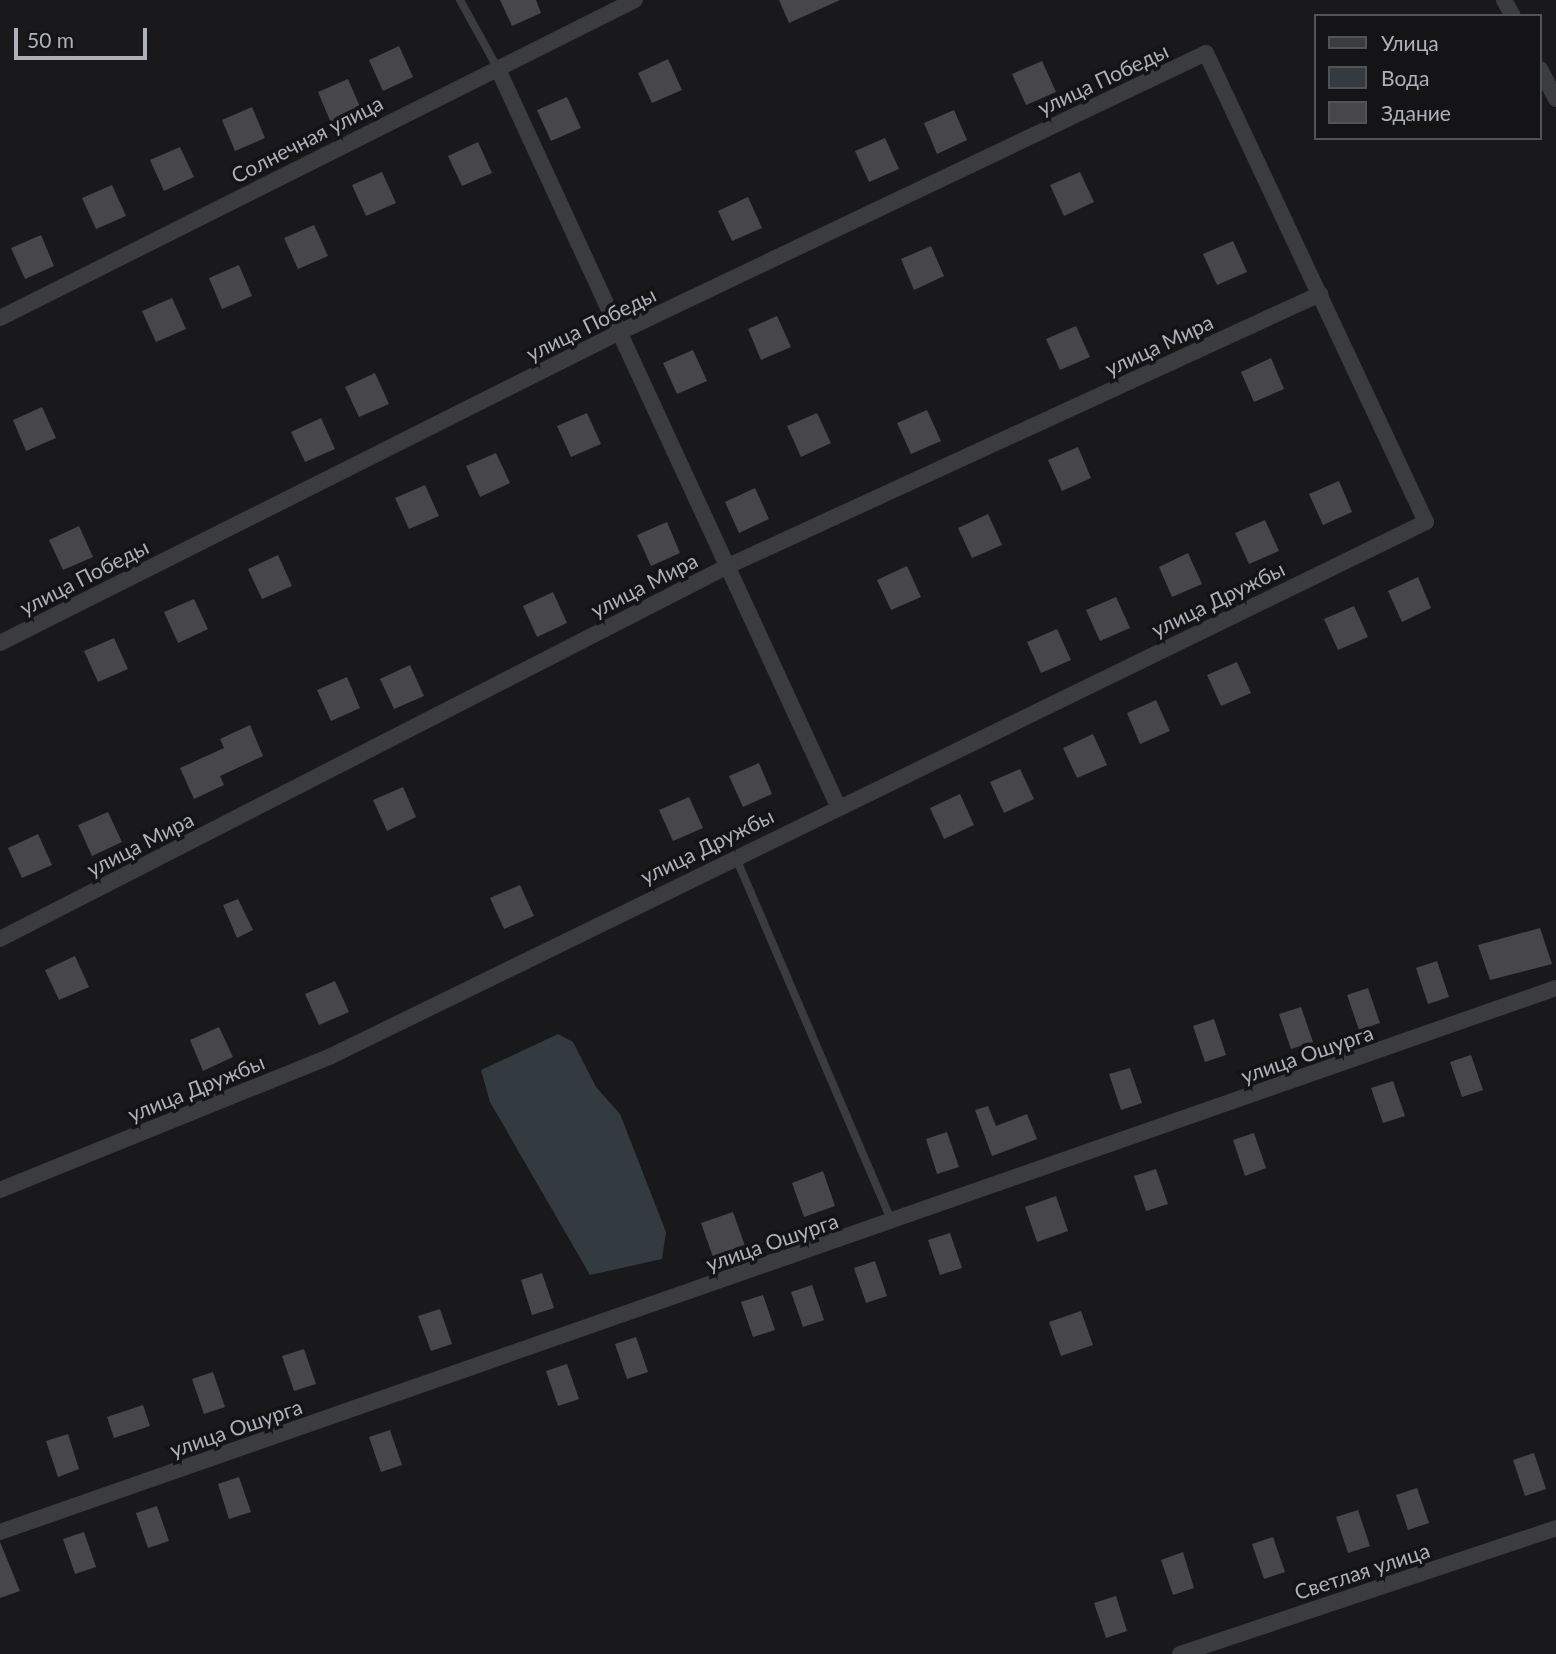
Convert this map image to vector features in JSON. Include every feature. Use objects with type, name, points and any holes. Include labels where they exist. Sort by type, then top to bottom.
[{"type":"street","name":"Солнечная улица","points":[[0,318],[497,66],[635,0]]},
{"type":"street","name":"улица Победы","points":[[0,643],[618,334],[1206,53],[1320,294]]},
{"type":"street","points":[[497,66],[618,334],[838,806]]},
{"type":"street","points":[[1542,73],[1556,99]]},
{"type":"street","name":"улица Дружбы","points":[[0,1190],[329,1057],[735,855],[1426,522],[1320,294]]},
{"type":"street","name":"улица Мира","points":[[0,939],[726,567],[1320,294]]},
{"type":"street","name":"улица Ошурга","points":[[0,1532],[1556,988]]},
{"type":"street","name":"Светлая улица","points":[[1181,1654],[1556,1528]]},
{"type":"lane","points":[[460,0],[497,66]]},
{"type":"lane","points":[[735,855],[892,1222]]},
{"type":"water","points":[[558,1034],[573,1042],[596,1087],[620,1114],[666,1232],[662,1259],[590,1275],[490,1102],[481,1070]]},
{"type":"building","points":[[500,0],[536,0],[541,13],[512,26]]},
{"type":"building","points":[[779,0],[840,0],[789,23]]},
{"type":"building","points":[[399,46],[413,77],[383,91],[369,60]]},
{"type":"building","points":[[668,59],[682,90],[652,103],[638,73]]},
{"type":"building","points":[[1042,61],[1056,92],[1026,105],[1012,74]]},
{"type":"building","points":[[348,79],[361,109],[331,123],[318,92]]},
{"type":"building","points":[[567,97],[581,128],[551,141],[537,110]]},
{"type":"building","points":[[252,107],[265,138],[235,151],[222,120]]},
{"type":"building","points":[[954,110],[967,140],[937,154],[924,123]]},
{"type":"building","points":[[885,138],[899,169],[869,182],[855,151]]},
{"type":"building","points":[[478,142],[492,173],[462,186],[448,156]]},
{"type":"building","points":[[180,147],[194,177],[164,191],[150,160]]},
{"type":"building","points":[[382,172],[396,203],[366,216],[352,185]]},
{"type":"building","points":[[1080,172],[1094,202],[1064,216],[1050,185]]},
{"type":"building","points":[[112,185],[126,216],[96,229],[82,198]]},
{"type":"building","points":[[748,197],[762,228],[732,241],[718,211]]},
{"type":"building","points":[[314,225],[328,256],[298,269],[284,238]]},
{"type":"building","points":[[41,235],[54,266],[25,279],[11,248]]},
{"type":"building","points":[[1233,241],[1247,272],[1217,285],[1203,254]]},
{"type":"building","points":[[931,246],[944,276],[914,290],[901,259]]},
{"type":"building","points":[[239,265],[252,296],[222,309],[209,278]]},
{"type":"building","points":[[172,298],[186,329],[156,342],[142,311]]},
{"type":"building","points":[[777,316],[791,347],[761,360],[748,329]]},
{"type":"building","points":[[1076,326],[1090,357],[1060,370],[1046,339]]},
{"type":"building","points":[[693,350],[707,381],[677,394],[663,363]]},
{"type":"building","points":[[1271,358],[1284,389],[1254,402],[1241,372]]},
{"type":"building","points":[[375,373],[389,404],[359,417],[345,387]]},
{"type":"building","points":[[42,407],[56,438],[26,451],[13,420]]},
{"type":"building","points":[[927,410],[941,441],[911,454],[897,423]]},
{"type":"building","points":[[587,413],[601,444],[571,457],[557,426]]},
{"type":"building","points":[[817,413],[831,443],[801,457],[787,426]]},
{"type":"building","points":[[321,418],[335,449],[305,462],[291,432]]},
{"type":"building","points":[[1078,447],[1091,478],[1062,491],[1048,460]]},
{"type":"building","points":[[496,453],[510,483],[480,497],[466,466]]},
{"type":"building","points":[[1339,481],[1352,512],[1323,525],[1309,494]]},
{"type":"building","points":[[425,485],[439,516],[409,529],[395,498]]},
{"type":"building","points":[[755,488],[769,519],[739,533],[725,502]]},
{"type":"building","points":[[988,514],[1002,545],[972,558],[958,528]]},
{"type":"building","points":[[1265,520],[1279,551],[1249,564],[1235,533]]},
{"type":"building","points":[[667,522],[680,553],[651,566],[637,535]]},
{"type":"building","points":[[79,526],[93,557],[63,570],[49,540]]},
{"type":"building","points":[[1188,553],[1202,584],[1172,597],[1159,567]]},
{"type":"building","points":[[278,555],[292,586],[262,599],[248,569]]},
{"type":"building","points":[[907,566],[921,597],[891,610],[877,580]]},
{"type":"building","points":[[1418,577],[1431,608],[1402,622],[1388,591]]},
{"type":"building","points":[[553,592],[567,623],[537,637],[523,606]]},
{"type":"building","points":[[1116,597],[1130,628],[1100,641],[1086,610]]},
{"type":"building","points":[[194,599],[208,629],[178,643],[164,612]]},
{"type":"building","points":[[1354,606],[1368,637],[1338,650],[1324,619]]},
{"type":"building","points":[[1057,629],[1071,660],[1041,673],[1027,642]]},
{"type":"building","points":[[114,638],[128,669],[98,682],[84,651]]},
{"type":"building","points":[[1237,662],[1251,693],[1221,706],[1207,675]]},
{"type":"building","points":[[410,665],[424,696],[394,709],[380,679]]},
{"type":"building","points":[[347,677],[360,708],[331,721],[317,690]]},
{"type":"building","points":[[1156,700],[1170,731],[1140,744],[1127,713]]},
{"type":"building","points":[[250,725],[263,756],[220,776],[224,785],[194,799],[180,768],[224,748],[220,739]]},
{"type":"building","points":[[1093,734],[1107,765],[1077,778],[1063,748]]},
{"type":"building","points":[[759,763],[772,794],[743,807],[729,776]]},
{"type":"building","points":[[1020,769],[1034,799],[1004,813],[990,782]]},
{"type":"building","points":[[403,787],[416,817],[387,831],[373,800]]},
{"type":"building","points":[[960,794],[974,825],[944,839],[930,808]]},
{"type":"building","points":[[689,797],[703,828],[673,841],[659,810]]},
{"type":"building","points":[[108,812],[122,842],[92,856],[78,825]]},
{"type":"building","points":[[38,834],[52,865],[22,878],[8,848]]},
{"type":"building","points":[[520,885],[534,916],[504,929],[490,898]]},
{"type":"building","points":[[238,899],[253,930],[237,938],[223,905]]},
{"type":"building","points":[[1540,928],[1552,964],[1490,980],[1478,945]]},
{"type":"building","points":[[75,956],[89,987],[59,1000],[45,970]]},
{"type":"building","points":[[1437,961],[1449,997],[1428,1004],[1416,968]]},
{"type":"building","points":[[335,981],[349,1012],[319,1025],[305,994]]},
{"type":"building","points":[[1368,988],[1380,1023],[1359,1030],[1347,995]]},
{"type":"building","points":[[1301,1007],[1313,1042],[1291,1049],[1279,1014]]},
{"type":"building","points":[[1214,1019],[1226,1055],[1205,1062],[1193,1026]]},
{"type":"building","points":[[219,1027],[233,1057],[203,1071],[190,1040]]},
{"type":"building","points":[[1471,1055],[1483,1090],[1462,1097],[1450,1062]]},
{"type":"building","points":[[1130,1068],[1142,1103],[1121,1110],[1109,1074]]},
{"type":"building","points":[[1393,1081],[1405,1116],[1383,1123],[1371,1088]]},
{"type":"building","points":[[988,1106],[996,1126],[1027,1114],[1037,1139],[992,1156],[975,1110]]},
{"type":"building","points":[[947,1132],[959,1167],[937,1174],[926,1139]]},
{"type":"building","points":[[1254,1133],[1266,1168],[1245,1176],[1233,1140]]},
{"type":"building","points":[[1156,1169],[1168,1204],[1146,1211],[1134,1176]]},
{"type":"building","points":[[823,1171],[835,1206],[804,1217],[792,1183]]},
{"type":"building","points":[[1056,1196],[1068,1231],[1037,1242],[1025,1207]]},
{"type":"building","points":[[733,1212],[745,1246],[713,1257],[701,1223]]},
{"type":"building","points":[[950,1233],[962,1268],[940,1275],[928,1240]]},
{"type":"building","points":[[875,1261],[887,1296],[866,1303],[854,1268]]},
{"type":"building","points":[[542,1273],[554,1308],[532,1315],[521,1280]]},
{"type":"building","points":[[812,1285],[824,1320],[803,1327],[791,1292]]},
{"type":"building","points":[[763,1295],[775,1330],[753,1337],[741,1302]]},
{"type":"building","points":[[440,1309],[452,1344],[431,1351],[418,1316]]},
{"type":"building","points":[[1081,1311],[1093,1345],[1061,1356],[1049,1322]]},
{"type":"building","points":[[636,1337],[648,1372],[627,1379],[615,1344]]},
{"type":"building","points":[[304,1349],[316,1384],[294,1391],[282,1356]]},
{"type":"building","points":[[567,1364],[579,1399],[558,1406],[546,1371]]},
{"type":"building","points":[[213,1372],[225,1407],[204,1414],[192,1379]]},
{"type":"building","points":[[143,1405],[150,1426],[114,1438],[107,1417]]},
{"type":"building","points":[[390,1430],[402,1465],[381,1472],[369,1437]]},
{"type":"building","points":[[68,1434],[79,1469],[58,1477],[46,1441]]},
{"type":"building","points":[[1534,1453],[1546,1489],[1525,1496],[1513,1460]]},
{"type":"building","points":[[239,1477],[251,1512],[229,1519],[218,1484]]},
{"type":"building","points":[[1417,1488],[1429,1523],[1408,1530],[1396,1495]]},
{"type":"building","points":[[157,1506],[169,1541],[148,1548],[136,1513]]},
{"type":"building","points":[[1358,1510],[1370,1546],[1348,1553],[1336,1517]]},
{"type":"building","points":[[84,1532],[96,1567],[75,1574],[63,1539]]},
{"type":"building","points":[[1273,1537],[1285,1572],[1264,1579],[1252,1544]]},
{"type":"building","points":[[0,1542],[20,1591],[0,1598]]},
{"type":"building","points":[[1183,1552],[1194,1588],[1173,1595],[1161,1560]]},
{"type":"building","points":[[1116,1596],[1127,1631],[1106,1638],[1094,1603]]}]
